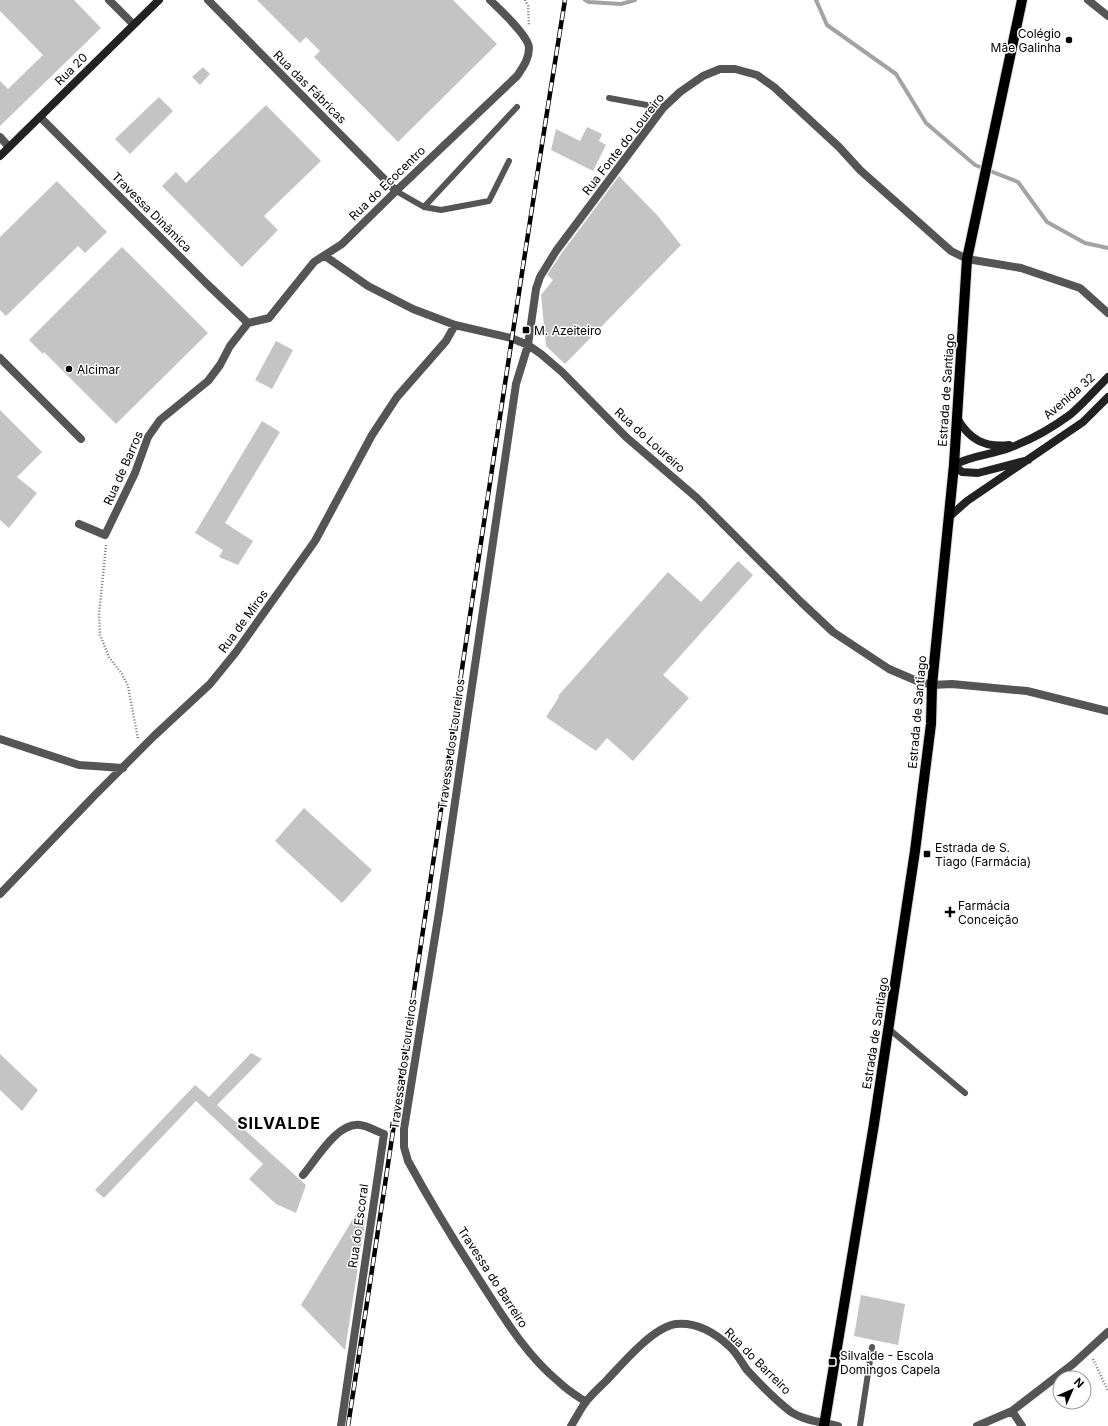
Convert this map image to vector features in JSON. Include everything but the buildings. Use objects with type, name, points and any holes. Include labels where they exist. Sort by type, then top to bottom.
[{"type":"main road","name":"Rua 20","points":[[0,156],[159,0]]},
{"type":"main road","name":"Estrada de Santiago","points":[[824,1424],[874,1124],[916,851],[931,724],[932,684],[954,465],[968,259],[1022,0]]},
{"type":"main road","name":"Avenida 32","points":[[954,465],[978,455],[994,453],[1023,443],[1048,430],[1071,413],[1108,377]]},
{"type":"main road","points":[[948,517],[967,501],[1083,422],[1108,397]]},
{"type":"main road","name":"Avenida 32","points":[[957,418],[974,440],[985,444],[1000,446],[1023,443]]},
{"type":"main road","points":[[954,465],[962,472],[978,473],[1028,460]]},
{"type":"street","points":[[109,0],[133,24]]},
{"type":"street","name":"Rua das Fábricas","points":[[208,0],[396,191]]},
{"type":"street","name":"Rua do Ecocentro","points":[[248,323],[269,318],[314,262],[342,244],[517,76],[526,63],[529,47],[524,35],[490,0]]},
{"type":"street","points":[[1088,0],[1108,16]]},
{"type":"street","name":"Rua Fonte do Loureiro","points":[[528,345],[536,289],[540,277],[556,251],[663,108],[680,92],[703,76],[720,69],[735,69],[757,74],[774,87],[839,147],[860,170],[951,251],[968,259],[1021,268],[1080,288],[1108,313]]},
{"type":"street","name":"Travessa Dinâmica","points":[[40,117],[248,323]]},
{"type":"street","points":[[0,137],[9,147]]},
{"type":"street","name":"Rua do Loureiro","points":[[324,256],[368,286],[413,309],[455,325],[511,338],[528,345],[541,354],[562,372],[626,437],[697,498],[833,632],[888,669],[917,681],[932,684],[952,684],[1026,691],[1108,711]]},
{"type":"street","name":"Rua de Barros","points":[[104,535],[135,473],[148,437],[160,420],[208,381],[220,365],[230,346],[248,323]]},
{"type":"street","name":"Rua de Miros","points":[[0,894],[140,751],[210,684],[236,652],[315,541],[372,435],[397,397],[446,341],[455,325]]},
{"type":"street","name":"Travessa dos Loureiros","points":[[404,1147],[407,1100],[440,904],[516,384],[528,345]]},
{"type":"street","points":[[0,358],[81,439]]},
{"type":"street","points":[[79,524],[104,535]]},
{"type":"street","points":[[0,739],[79,765],[123,768]]},
{"type":"street","name":"Rua do Escoral","points":[[303,1176],[335,1134],[348,1126],[360,1125],[384,1134],[340,1426]]},
{"type":"street","name":"Travessa do Barreiro","points":[[404,1147],[408,1161],[417,1178],[470,1266],[499,1310],[524,1345],[542,1366],[558,1382],[586,1402]]},
{"type":"street","name":"Rua do Barreiro","points":[[571,1426],[586,1402],[630,1355],[654,1334],[676,1324],[686,1324],[700,1327],[714,1334],[729,1346],[739,1356],[747,1369],[772,1395],[792,1412],[816,1422],[838,1426]]},
{"type":"street","points":[[978,1426],[1012,1412],[1073,1364],[1108,1332]]},
{"type":"street","points":[[1012,1412],[1022,1426]]},
{"type":"lane","points":[[609,98],[663,108]]},
{"type":"lane","points":[[424,207],[517,108]]},
{"type":"lane","points":[[396,191],[424,207],[441,210],[489,201],[509,161]]},
{"type":"lane","points":[[889,1029],[964,1093]]},
{"type":"lane","points":[[860,1426],[872,1347]]},
{"type":"path","points":[[104,535],[107,539],[99,615],[100,635],[110,657],[122,674],[128,686],[140,751]]},
{"type":"path","points":[[1088,1350],[1108,1391]]},
{"type":"waterway","points":[[585,0],[589,2],[621,4],[635,0]]},
{"type":"waterway","points":[[816,0],[827,25],[896,74],[926,123],[975,165],[1018,182],[1047,222],[1085,243],[1108,248]]},
{"type":"railway","points":[[348,1426],[509,356],[565,0]]},
{"type":"place","name":"Colégio Mãe Galinha","points":[[1069,40]]},
{"type":"place","name":"M. Azeiteiro","points":[[526,330]]},
{"type":"place","name":"Alcimar","points":[[69,369]]},
{"type":"place","name":"Estrada de S. Tiago (Farmácia)","points":[[927,854]]},
{"type":"place","name":"Farmácia Conceição","points":[[950,912]]},
{"type":"place","name":"Silvalde - Escola Domingos Capela","points":[[832,1362]]},
{"type":"district","name":"SILVALDE","points":[[279,1123]]}]
